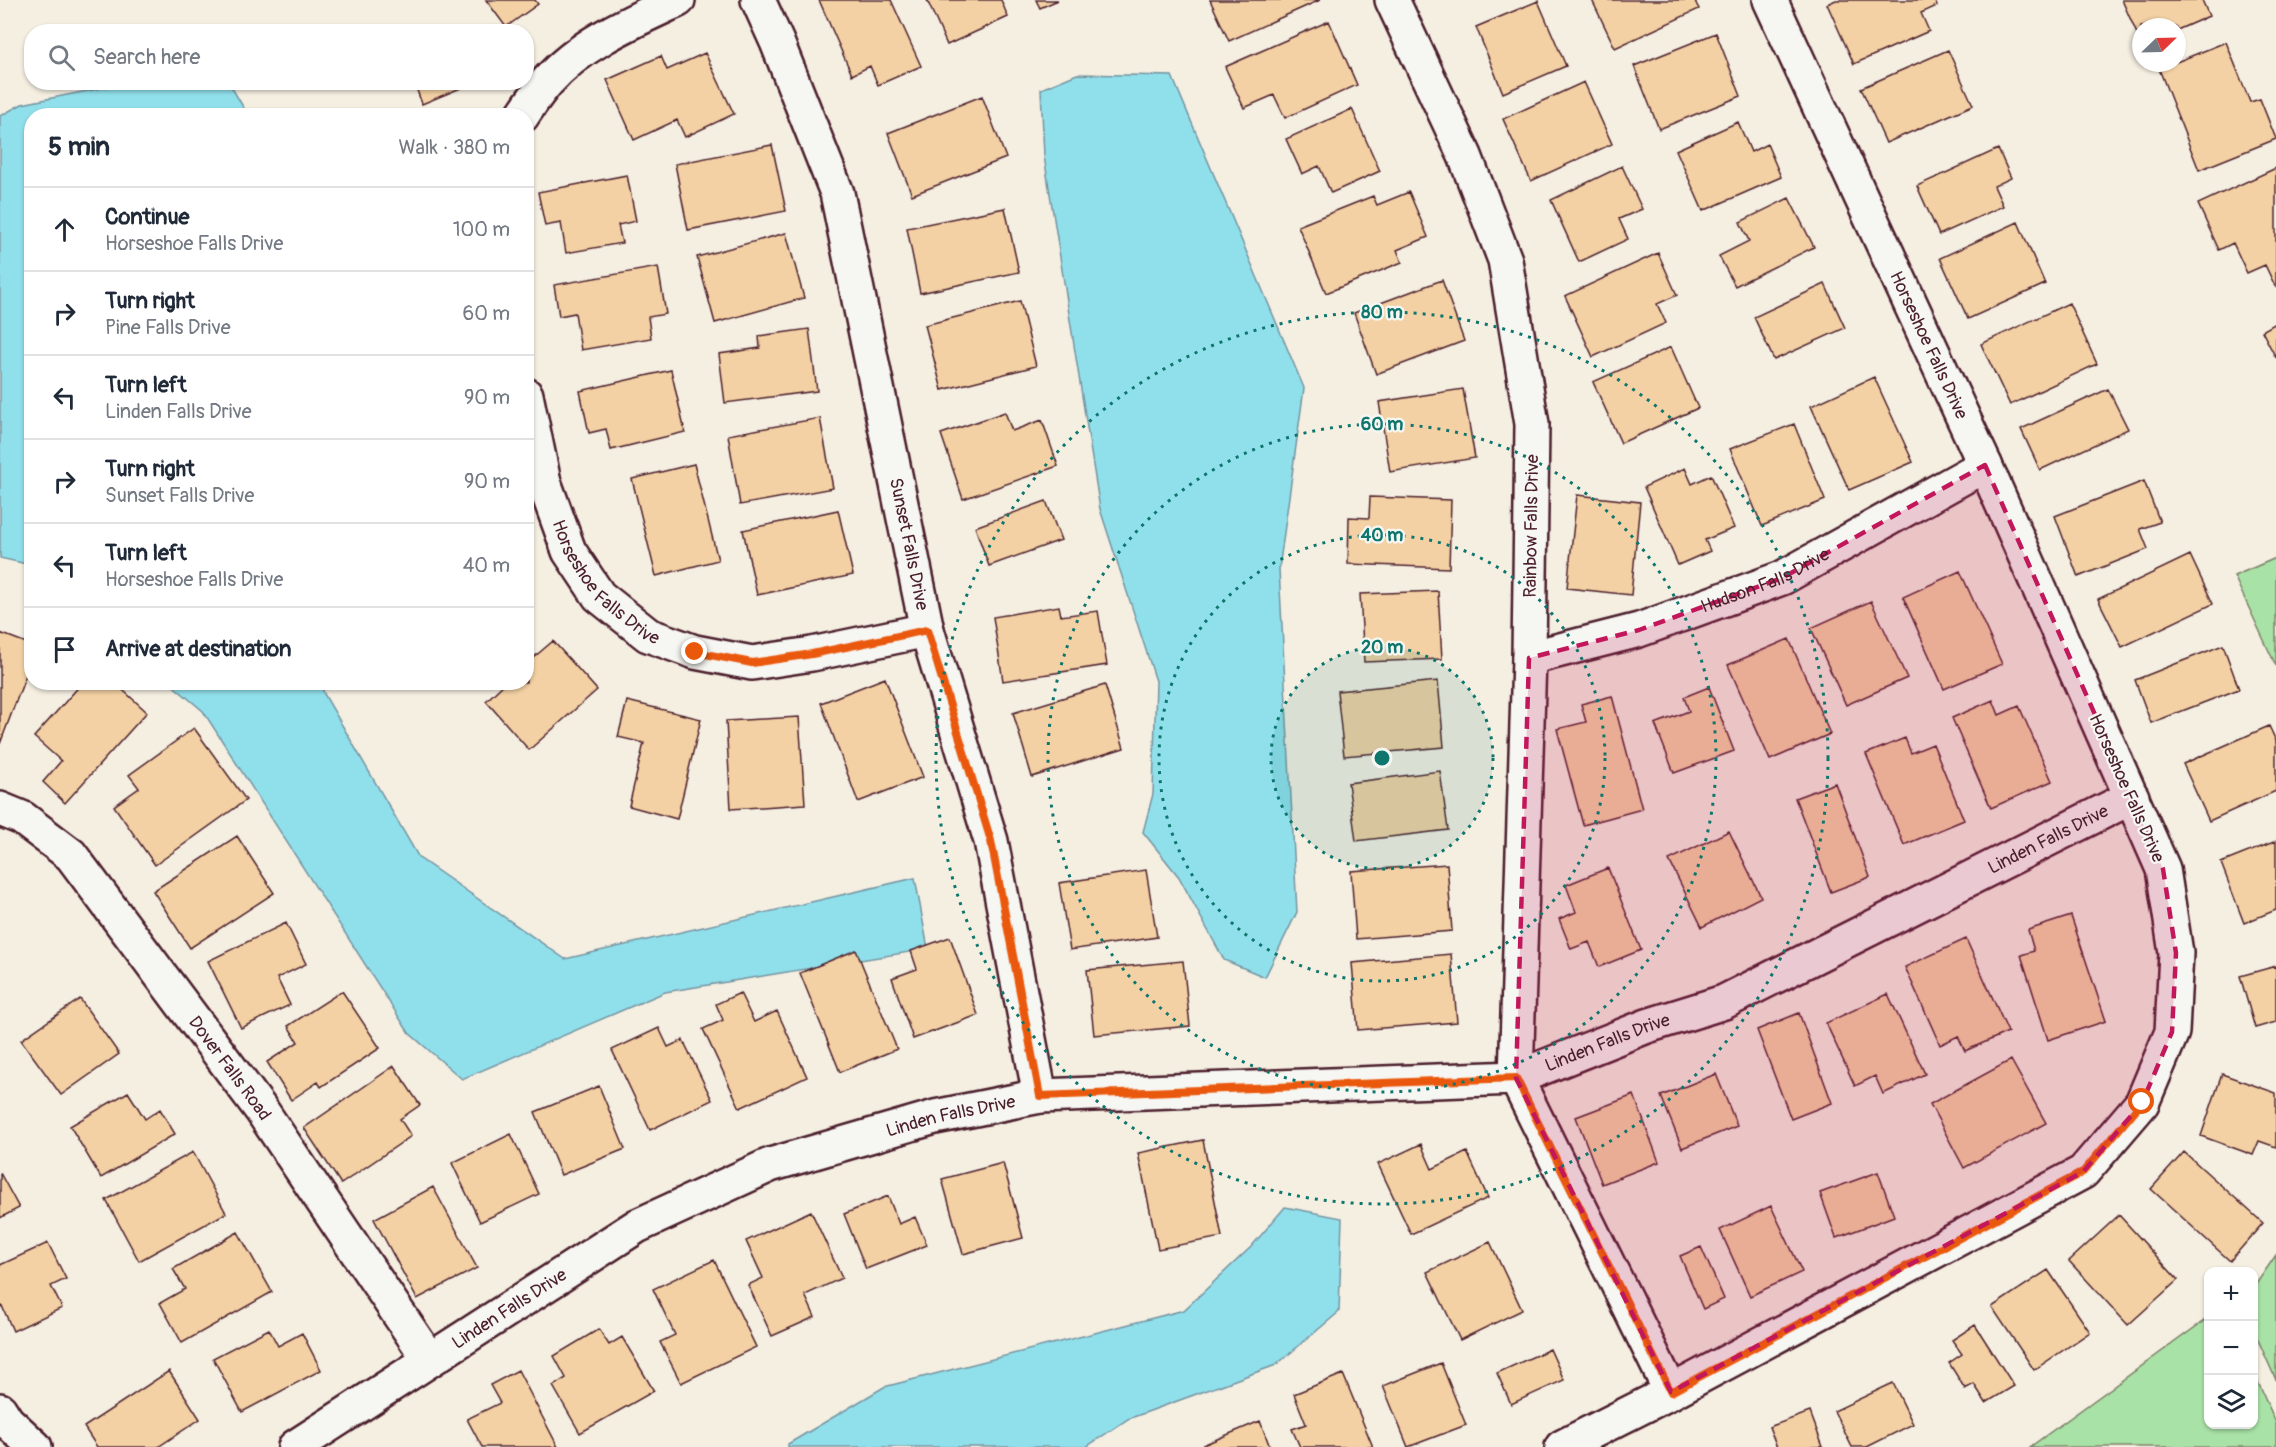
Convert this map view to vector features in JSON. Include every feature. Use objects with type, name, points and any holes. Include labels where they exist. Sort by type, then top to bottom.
[{"type":"street","points":[[528,108],[548,80],[582,51],[633,20],[678,0]]},
{"type":"street","name":"Sunset Falls Drive","points":[[758,0],[837,193],[927,630],[991,841],[1040,1096]]},
{"type":"street","name":"Rainbow Falls Drive","points":[[1392,0],[1465,156],[1505,260],[1532,424],[1529,658],[1516,1078]]},
{"type":"street","name":"Horseshoe Falls Drive","points":[[1562,1447],[1671,1392],[2083,1172],[2142,1102],[2172,1032],[2176,953],[2163,870],[1984,465],[1770,0]]},
{"type":"street","name":"Horseshoe Falls Drive","points":[[534,433],[544,482],[570,551],[599,596],[648,635],[695,652],[752,663],[812,654],[927,630]]},
{"type":"street","name":"Hudson Falls Drive","points":[[1529,658],[1639,630],[1782,578],[1984,465]]},
{"type":"street","name":"Linden Falls Drive","points":[[295,1447],[637,1226],[770,1165],[934,1117],[1040,1096],[1516,1078],[1647,1026],[1724,1002],[2132,797]]},
{"type":"street","name":"Dover Falls Road","points":[[0,809],[22,818],[72,855],[262,1111],[429,1359]]},
{"type":"street","points":[[1516,1078],[1671,1392]]},
{"type":"street","points":[[0,1410],[7,1421],[34,1447]]},
{"type":"highlighted area","points":[[1985,465],[2163,869],[2176,953],[2172,1032],[2142,1103],[2083,1172],[1671,1392],[1516,1078],[1529,658],[1639,630],[1782,578]]},
{"type":"green space","points":[[2276,558],[2276,666],[2234,576]]},
{"type":"green space","points":[[2276,1255],[2276,1380],[2258,1340],[2258,1281]]},
{"type":"green space","points":[[2204,1321],[2204,1429],[2258,1429],[2258,1382],[2276,1423],[2276,1447],[2030,1447]]},
{"type":"water","points":[[1077,74],[1172,76],[1304,388],[1279,569],[1297,912],[1265,977],[1224,960],[1179,877],[1143,832],[1153,794],[1156,681],[1100,509],[1044,156],[1041,89]]},
{"type":"water","points":[[92,90],[233,90],[244,108],[24,108],[24,563],[0,558],[0,116],[22,104]]},
{"type":"water","points":[[178,690],[323,690],[419,858],[565,959],[915,878],[928,949],[665,992],[462,1079],[409,1033],[203,711]]},
{"type":"water","points":[[1285,1207],[1342,1218],[1339,1312],[1276,1365],[1128,1419],[1086,1447],[788,1447],[788,1444],[884,1387],[1184,1310],[1251,1247]]},
{"type":"building","points":[[486,0],[535,0],[538,4],[510,24],[504,24]]},
{"type":"building","points":[[819,0],[891,0],[921,66],[878,85],[870,66],[852,75]]},
{"type":"building","points":[[927,0],[1001,0],[1008,17],[947,45]]},
{"type":"building","points":[[1036,0],[1058,0],[1040,8]]},
{"type":"building","points":[[1210,0],[1320,0],[1229,41]]},
{"type":"building","points":[[1592,0],[1694,0],[1699,9],[1615,48]]},
{"type":"building","points":[[1836,0],[1934,0],[1937,6],[1921,13],[1929,31],[1854,64],[1827,4]]},
{"type":"building","points":[[2122,0],[2202,0],[2209,16],[2186,26],[2186,18],[2132,18],[2132,23]]},
{"type":"building","points":[[1538,1],[1566,66],[1503,93],[1476,27]]},
{"type":"building","points":[[1329,21],[1357,85],[1285,118],[1274,95],[1244,108],[1225,67]]},
{"type":"building","points":[[1716,33],[1741,96],[1659,129],[1634,66]]},
{"type":"building","points":[[2226,42],[2250,102],[2260,99],[2276,139],[2199,170],[2160,72],[2186,72],[2186,58]]},
{"type":"building","points":[[1948,50],[1973,105],[1886,143],[1861,88]]},
{"type":"building","points":[[705,53],[734,114],[685,137],[677,120],[634,140],[607,80],[661,56],[667,70]]},
{"type":"building","points":[[1584,82],[1612,144],[1531,181],[1503,119]]},
{"type":"building","points":[[417,90],[456,90],[422,104]]},
{"type":"building","points":[[982,96],[1006,158],[912,195],[888,133]]},
{"type":"building","points":[[1352,109],[1380,171],[1331,193],[1319,166],[1302,174],[1286,139]]},
{"type":"building","points":[[1738,122],[1751,152],[1767,144],[1781,177],[1703,211],[1676,150]]},
{"type":"building","points":[[772,145],[786,211],[688,230],[675,164]]},
{"type":"building","points":[[1998,149],[2011,178],[1994,186],[2003,206],[1939,235],[1917,186]]},
{"type":"building","points":[[1622,166],[1642,209],[1619,219],[1628,239],[1579,262],[1551,200]]},
{"type":"building","points":[[2276,168],[2276,288],[2265,265],[2247,273],[2233,243],[2219,250],[2198,204]]},
{"type":"building","points":[[627,175],[636,221],[618,225],[622,243],[566,253],[561,223],[545,226],[538,192]]},
{"type":"building","points":[[1409,192],[1428,237],[1397,250],[1402,262],[1326,293],[1298,226],[1373,196],[1377,205]]},
{"type":"building","points":[[1789,198],[1814,247],[1735,286],[1719,256],[1749,241],[1740,222]]},
{"type":"building","points":[[1005,208],[1019,272],[920,293],[907,228]]},
{"type":"building","points":[[2018,222],[2045,284],[1968,319],[1940,258]]},
{"type":"building","points":[[786,233],[804,298],[715,323],[697,257]]},
{"type":"building","points":[[1658,253],[1677,295],[1657,304],[1666,323],[1593,357],[1565,296]]},
{"type":"building","points":[[658,267],[666,314],[648,317],[651,338],[581,350],[575,313],[559,316],[554,285]]},
{"type":"building","points":[[1442,280],[1464,341],[1376,374],[1354,313]]},
{"type":"building","points":[[1825,284],[1845,328],[1774,360],[1754,317]]},
{"type":"building","points":[[1020,301],[1036,366],[942,390],[925,325]]},
{"type":"building","points":[[2069,303],[2097,364],[2010,405],[1981,344]]},
{"type":"building","points":[[2276,323],[2276,358],[2262,331]]},
{"type":"building","points":[[809,329],[817,391],[725,403],[719,354],[760,348],[759,336]]},
{"type":"building","points":[[1671,347],[1698,408],[1621,443],[1593,382]]},
{"type":"building","points":[[671,370],[685,432],[611,450],[606,429],[589,433],[580,391]]},
{"type":"building","points":[[1874,377],[1913,462],[1849,490],[1811,406]]},
{"type":"building","points":[[1463,389],[1475,458],[1390,472],[1379,402]]},
{"type":"building","points":[[2108,389],[2128,429],[2040,470],[2021,429]]},
{"type":"building","points":[[1005,412],[1012,431],[1042,420],[1058,466],[963,499],[941,434]]},
{"type":"building","points":[[820,418],[833,488],[740,505],[728,435]]},
{"type":"building","points":[[1794,424],[1825,500],[1762,526],[1730,449]]},
{"type":"building","points":[[694,464],[718,560],[656,576],[632,479]]},
{"type":"building","points":[[1685,468],[1692,484],[1711,475],[1734,528],[1705,540],[1710,551],[1678,565],[1644,487]]},
{"type":"building","points":[[2144,481],[2160,522],[2140,529],[2148,549],[2078,577],[2055,516]]},
{"type":"building","points":[[1577,495],[1640,502],[1631,595],[1567,588]]},
{"type":"building","points":[[1370,497],[1451,500],[1449,568],[1348,564],[1349,517],[1369,518]]},
{"type":"building","points":[[1046,501],[1061,540],[989,566],[975,527]]},
{"type":"building","points":[[838,510],[853,575],[757,595],[743,530]]},
{"type":"building","points":[[2190,555],[2213,604],[2122,647],[2098,599]]},
{"type":"building","points":[[1960,571],[2002,664],[1944,689],[1903,597]]},
{"type":"building","points":[[1438,591],[1442,659],[1364,662],[1360,594]]},
{"type":"building","points":[[1871,601],[1907,678],[1846,705],[1811,628]]},
{"type":"building","points":[[1059,606],[1061,616],[1098,611],[1107,665],[1003,681],[993,617]]},
{"type":"building","points":[[0,633],[24,642],[24,680],[0,744]]},
{"type":"building","points":[[1789,639],[1830,734],[1770,760],[1728,665]]},
{"type":"building","points":[[553,641],[597,690],[529,750],[486,701],[498,690],[534,690],[534,657]]},
{"type":"building","points":[[2223,645],[2239,689],[2151,723],[2135,680]]},
{"type":"building","points":[[885,678],[923,777],[858,802],[821,703]]},
{"type":"building","points":[[1438,681],[1444,747],[1344,756],[1337,691]]},
{"type":"building","points":[[1105,685],[1124,748],[1032,777],[1013,713]]},
{"type":"building","points":[[1709,687],[1734,751],[1674,773],[1655,724],[1689,711],[1684,697]]},
{"type":"building","points":[[76,690],[123,690],[147,712],[65,803],[43,782],[61,761],[34,737]]},
{"type":"building","points":[[1612,696],[1642,809],[1583,825],[1557,729],[1586,722],[1581,704]]},
{"type":"building","points":[[1993,700],[1999,715],[2019,706],[2052,781],[1991,808],[1952,718]]},
{"type":"building","points":[[627,701],[701,719],[677,819],[629,806],[644,743],[618,737]]},
{"type":"building","points":[[799,717],[805,804],[731,809],[726,721]]},
{"type":"building","points":[[2269,726],[2276,741],[2276,791],[2209,821],[2183,764]]},
{"type":"building","points":[[194,728],[246,800],[155,865],[114,806],[139,788],[129,775]]},
{"type":"building","points":[[1905,738],[1911,753],[1933,744],[1964,820],[1904,845],[1866,754]]},
{"type":"building","points":[[1440,771],[1448,830],[1356,841],[1348,783]]},
{"type":"building","points":[[1835,783],[1870,877],[1831,892],[1795,798]]},
{"type":"building","points":[[1729,831],[1761,897],[1702,927],[1669,860]]},
{"type":"building","points":[[237,836],[274,893],[190,948],[153,891]]},
{"type":"building","points":[[2276,841],[2276,910],[2244,923],[2221,863]]},
{"type":"building","points":[[1447,864],[1452,931],[1356,939],[1351,871]]},
{"type":"building","points":[[1608,868],[1641,950],[1599,967],[1589,942],[1571,949],[1559,919],[1576,912],[1566,885]]},
{"type":"building","points":[[1146,870],[1157,937],[1070,950],[1059,883]]},
{"type":"building","points":[[2071,916],[2106,1021],[2048,1040],[2021,955],[2034,951],[2028,930]]},
{"type":"building","points":[[286,923],[306,964],[277,978],[290,1005],[241,1028],[208,961]]},
{"type":"building","points":[[950,937],[978,1015],[913,1039],[892,978],[917,969],[911,951]]},
{"type":"building","points":[[1966,939],[2008,1032],[1965,1051],[1958,1036],[1940,1045],[1905,967]]},
{"type":"building","points":[[856,950],[897,1049],[840,1072],[800,973]]},
{"type":"building","points":[[1451,954],[1457,1022],[1358,1030],[1352,963]]},
{"type":"building","points":[[1183,961],[1190,1026],[1094,1035],[1087,970]]},
{"type":"building","points":[[2276,966],[2276,1022],[2255,1028],[2240,976]]},
{"type":"building","points":[[342,991],[380,1048],[321,1087],[318,1082],[291,1100],[267,1062],[298,1042],[288,1026]]},
{"type":"building","points":[[740,993],[754,1022],[777,1011],[807,1077],[740,1108],[703,1029],[723,1020],[716,1004]]},
{"type":"building","points":[[1888,994],[1925,1074],[1883,1094],[1875,1076],[1855,1086],[1826,1023]]},
{"type":"building","points":[[80,999],[119,1054],[61,1095],[21,1040]]},
{"type":"building","points":[[1799,1013],[1832,1103],[1791,1119],[1757,1030]]},
{"type":"building","points":[[659,1028],[668,1047],[683,1040],[712,1100],[650,1130],[612,1050]]},
{"type":"building","points":[[2011,1060],[2046,1123],[1964,1168],[1930,1104]]},
{"type":"building","points":[[394,1066],[420,1105],[400,1119],[411,1136],[341,1184],[304,1128]]},
{"type":"building","points":[[1716,1074],[1737,1126],[1682,1148],[1661,1096]]},
{"type":"building","points":[[2222,1074],[2276,1093],[2276,1147],[2259,1141],[2253,1155],[2201,1136]]},
{"type":"building","points":[[599,1086],[625,1149],[561,1175],[535,1112]]},
{"type":"building","points":[[128,1092],[145,1119],[160,1109],[175,1134],[101,1178],[70,1126]]},
{"type":"building","points":[[1634,1095],[1659,1162],[1602,1184],[1576,1117]]},
{"type":"building","points":[[511,1134],[539,1194],[480,1222],[452,1163]]},
{"type":"building","points":[[1203,1140],[1222,1237],[1158,1249],[1138,1153]]},
{"type":"building","points":[[1421,1144],[1432,1169],[1467,1152],[1488,1198],[1411,1234],[1378,1164]]},
{"type":"building","points":[[193,1152],[226,1213],[139,1261],[106,1200]]},
{"type":"building","points":[[2184,1152],[2263,1223],[2230,1261],[2151,1189]]},
{"type":"building","points":[[1003,1163],[1023,1238],[963,1254],[942,1179]]},
{"type":"building","points":[[1878,1172],[1894,1216],[1836,1238],[1820,1193]]},
{"type":"building","points":[[0,1173],[19,1208],[0,1218]]},
{"type":"building","points":[[433,1187],[477,1268],[417,1299],[374,1219]]},
{"type":"building","points":[[888,1196],[899,1224],[915,1217],[927,1245],[866,1269],[844,1214]]},
{"type":"building","points":[[1771,1206],[1802,1272],[1750,1296],[1720,1230]]},
{"type":"building","points":[[811,1211],[842,1278],[805,1295],[815,1317],[772,1336],[748,1285],[763,1278],[746,1241]]},
{"type":"building","points":[[2119,1215],[2178,1280],[2128,1325],[2069,1261]]},
{"type":"building","points":[[238,1232],[272,1292],[182,1343],[160,1303],[185,1289],[173,1269]]},
{"type":"building","points":[[1490,1242],[1522,1310],[1460,1340],[1427,1272]]},
{"type":"building","points":[[48,1243],[66,1279],[51,1286],[62,1308],[13,1331],[2,1306],[0,1307],[0,1265]]},
{"type":"building","points":[[1701,1247],[1724,1299],[1703,1309],[1680,1256]]},
{"type":"building","points":[[714,1260],[756,1347],[681,1383],[660,1342],[675,1335],[653,1289]]},
{"type":"building","points":[[2048,1270],[2090,1332],[2034,1370],[1992,1307]]},
{"type":"building","points":[[1975,1325],[2014,1386],[1986,1403],[1974,1384],[1965,1389],[1949,1363],[1962,1354],[1952,1340]]},
{"type":"building","points":[[269,1329],[278,1346],[302,1333],[321,1370],[242,1412],[213,1358]]},
{"type":"building","points":[[599,1329],[609,1345],[622,1337],[654,1391],[580,1433],[553,1386],[566,1378],[554,1356]]},
{"type":"building","points":[[1550,1349],[1564,1380],[1511,1404],[1497,1373]]},
{"type":"building","points":[[1441,1363],[1466,1425],[1408,1447],[1383,1386]]},
{"type":"building","points":[[518,1370],[558,1447],[482,1447],[467,1419],[500,1403],[490,1385]]},
{"type":"building","points":[[169,1371],[200,1419],[158,1447],[97,1447],[84,1427]]},
{"type":"building","points":[[1343,1374],[1373,1447],[1300,1447],[1292,1429],[1306,1424],[1294,1394]]},
{"type":"building","points":[[1893,1383],[1913,1424],[1867,1447],[1852,1447],[1834,1411]]},
{"type":"building","points":[[1810,1412],[1823,1447],[1777,1447],[1769,1427]]},
{"type":"building","points":[[1260,1421],[1270,1447],[1204,1447],[1203,1445]]},
{"type":"route","points":[[695,652],[752,663],[812,654],[927,630],[991,841],[1040,1096],[1516,1078],[1671,1392],[2083,1172],[2142,1102]]}]
